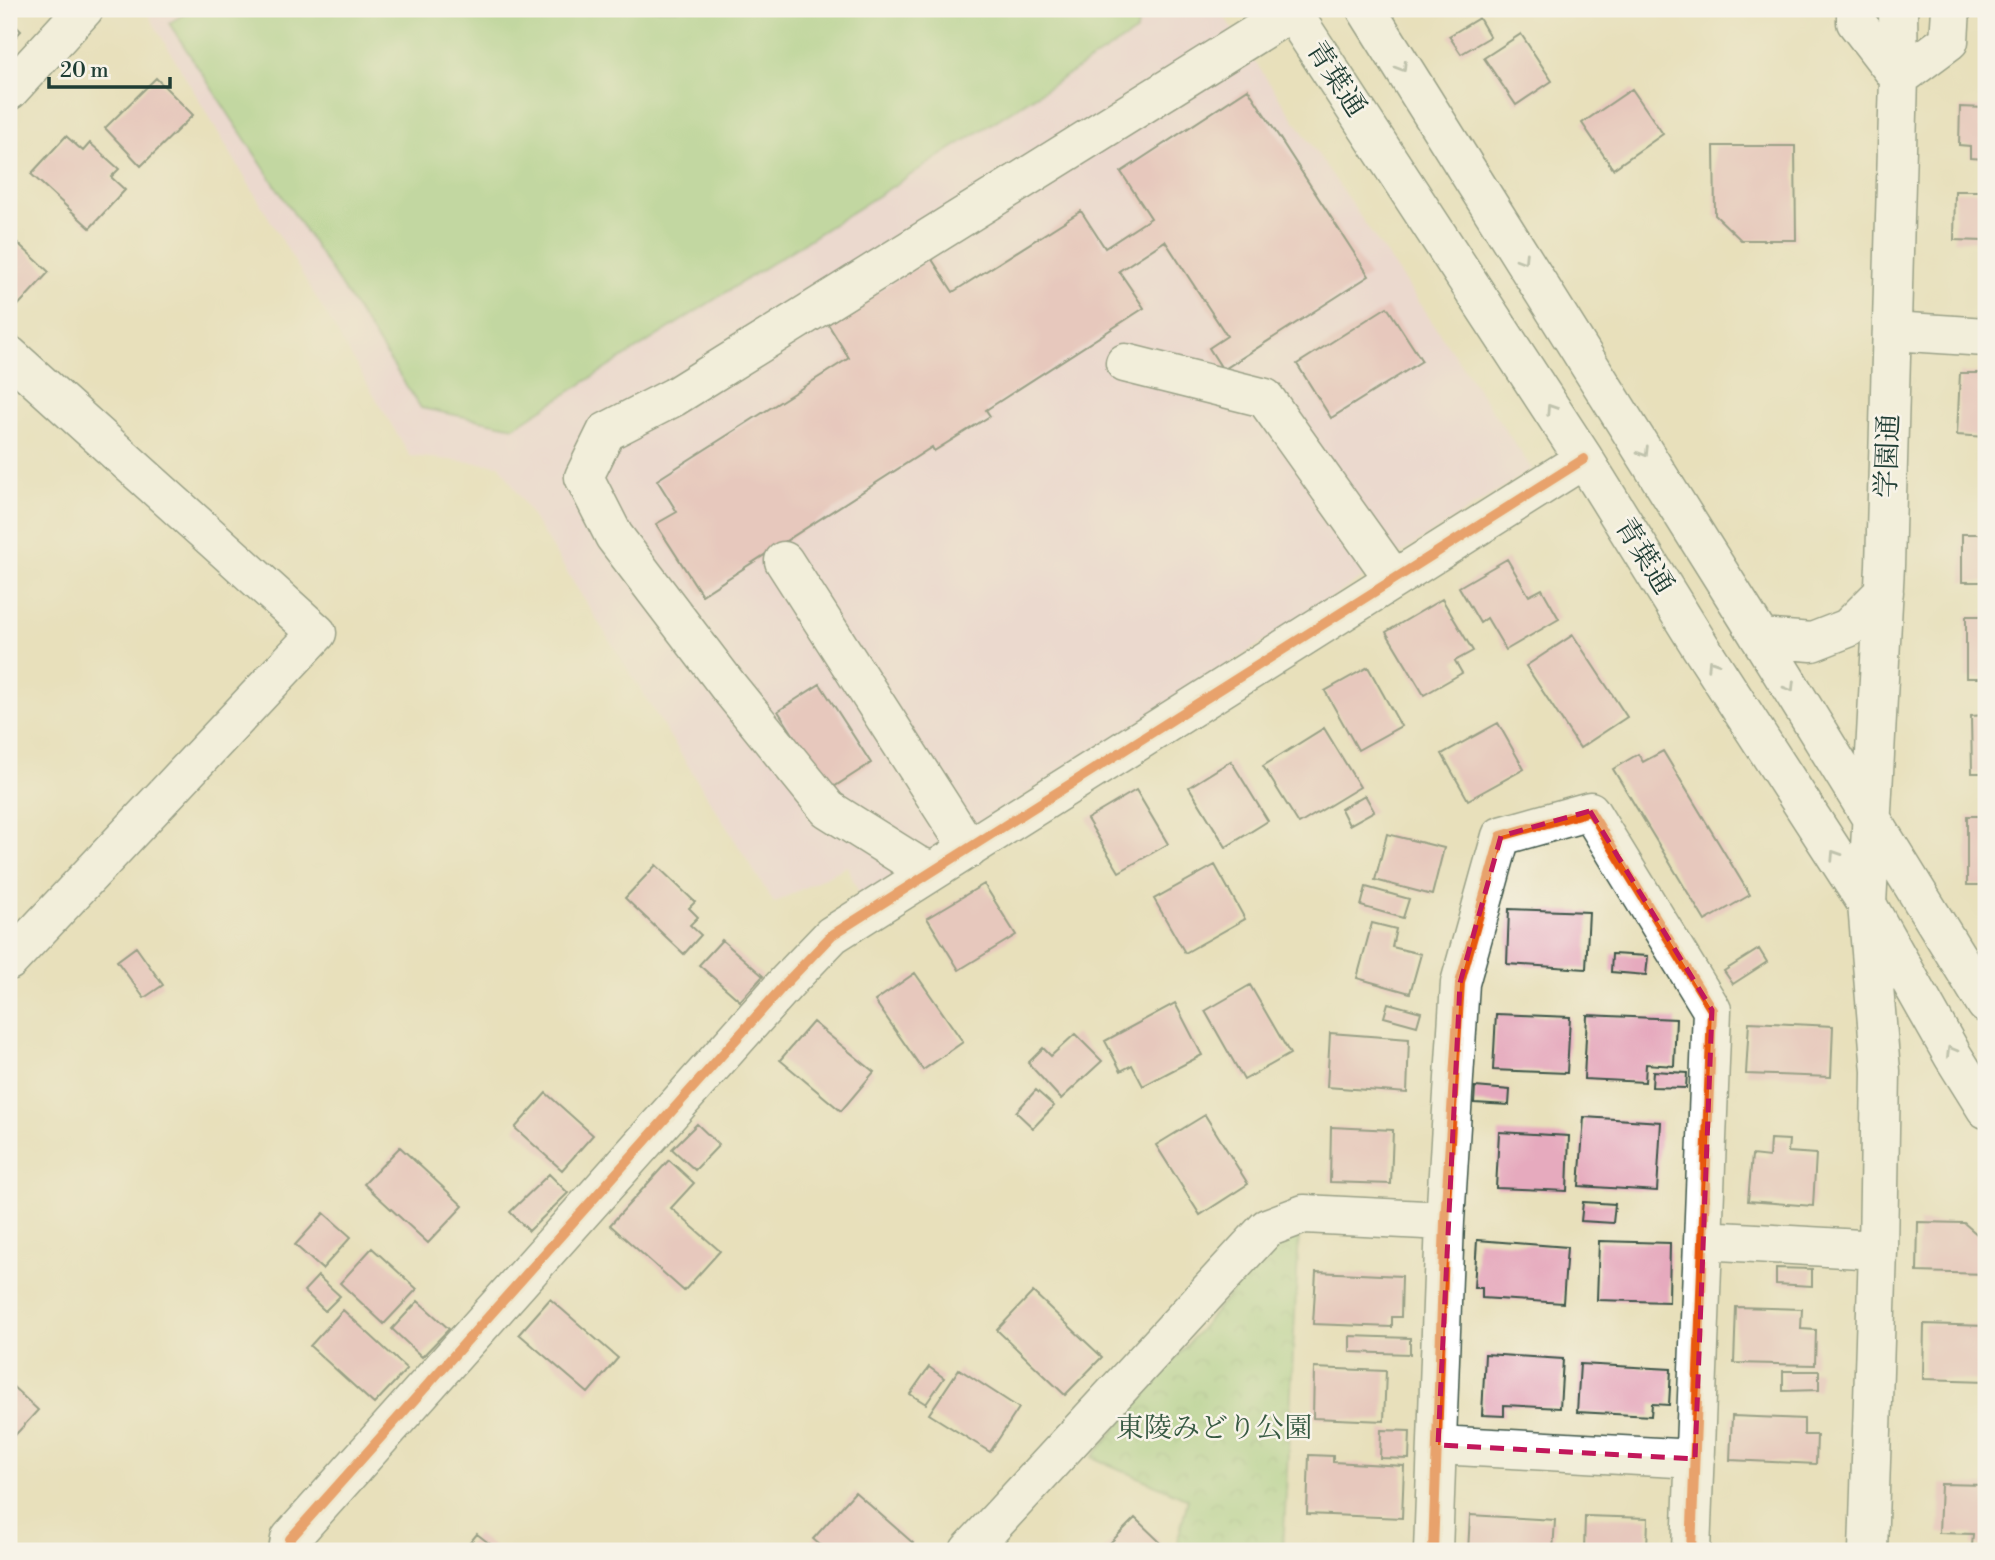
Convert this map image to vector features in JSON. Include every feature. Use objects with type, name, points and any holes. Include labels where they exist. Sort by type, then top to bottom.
[{"type":"street","points":[[9,91],[84,9]]},
{"type":"street","name":"青葉通","points":[[1366,9],[1986,1004]]},
{"type":"street","points":[[1856,9],[1856,22],[1899,78],[1949,41],[1951,9]]},
{"type":"street","name":"学園通","points":[[1868,1551],[1881,1071],[1867,904],[1884,592],[1899,78],[1898,9]]},
{"type":"street","points":[[933,871],[917,865],[828,810],[727,687],[614,536],[584,477],[606,432],[674,397],[1293,10]]},
{"type":"street","name":"青葉通","points":[[1293,10],[1584,459],[1700,646],[1867,904],[1986,1109]]},
{"type":"street","points":[[1892,331],[1986,337]]},
{"type":"street","points":[[9,355],[317,633],[9,961]]},
{"type":"street","points":[[1125,363],[1265,398],[1394,579]]},
{"type":"street","points":[[288,1551],[290,1539],[787,982],[832,935],[1584,459]]},
{"type":"street","points":[[784,561],[969,849]]},
{"type":"street","points":[[1760,638],[1812,642],[1848,628],[1884,592]]},
{"type":"street","points":[[1433,1551],[1445,1221],[1460,983],[1501,836],[1590,811],[1712,1010],[1691,1551]]},
{"type":"street","points":[[969,1551],[1267,1228],[1304,1214],[1445,1221]]},
{"type":"street","points":[[1703,1240],[1878,1250]]},
{"type":"street","points":[[1438,1445],[1695,1459]]},
{"type":"highlighted area","points":[[1590,811],[1712,1010],[1695,1459],[1438,1445],[1460,983],[1501,836]]},
{"type":"shaded area","points":[[145,9],[1219,9],[1532,469],[862,900],[847,866],[774,903],[500,465],[410,456]]},
{"type":"green space","points":[[193,9],[1139,9],[1137,31],[514,427],[421,408],[169,23]]},
{"type":"green space","name":"東陵みどり公園","points":[[1299,1234],[1283,1551],[1175,1551],[1188,1499],[1092,1457],[1268,1249]]},
{"type":"building","points":[[1479,18],[1490,37],[1461,54],[1449,36]]},
{"type":"building","points":[[9,19],[21,31],[9,44]]},
{"type":"building","points":[[1521,34],[1552,81],[1516,105],[1484,58]]},
{"type":"building","points":[[156,78],[193,115],[141,166],[105,128]]},
{"type":"building","points":[[1248,89],[1369,276],[1223,370],[1209,348],[1227,336],[1165,241],[1119,271],[1144,308],[986,410],[990,416],[934,451],[932,447],[702,595],[656,524],[677,512],[657,480],[849,358],[828,324],[931,258],[953,292],[1081,211],[1105,248],[1151,218],[1121,172]]},
{"type":"building","points":[[1632,89],[1663,134],[1613,169],[1582,123]]},
{"type":"building","points":[[1960,107],[1986,108],[1986,159],[1970,158],[1970,146],[1959,145]]},
{"type":"building","points":[[66,136],[83,151],[90,143],[119,169],[111,177],[125,190],[90,228],[31,174]]},
{"type":"building","points":[[1714,146],[1795,146],[1796,240],[1741,240],[1715,215]]},
{"type":"building","points":[[1955,191],[1986,191],[1986,258],[1984,241],[1954,240]]},
{"type":"building","points":[[9,235],[49,272],[11,313],[9,312]]},
{"type":"building","points":[[1387,307],[1422,361],[1331,418],[1297,364]]},
{"type":"building","points":[[1960,373],[1986,373],[1986,437],[1957,435]]},
{"type":"building","points":[[1962,534],[1986,534],[1986,582],[1962,582]]},
{"type":"building","points":[[1507,559],[1529,596],[1542,589],[1559,619],[1506,650],[1487,618],[1480,623],[1459,587]]},
{"type":"building","points":[[1442,599],[1473,651],[1455,661],[1462,673],[1424,695],[1386,632]]},
{"type":"building","points":[[1966,616],[1986,616],[1986,678],[1966,678]]},
{"type":"building","points":[[1573,635],[1627,717],[1580,748],[1526,666]]},
{"type":"building","points":[[1368,667],[1401,726],[1358,750],[1325,691]]},
{"type":"building","points":[[820,684],[871,763],[829,790],[778,711]]},
{"type":"building","points":[[1986,715],[1986,773],[1972,773],[1971,716]]},
{"type":"building","points":[[1498,723],[1524,769],[1468,800],[1442,754]]},
{"type":"building","points":[[1324,728],[1360,787],[1299,824],[1263,766]]},
{"type":"building","points":[[1663,751],[1750,895],[1705,921],[1613,769],[1638,754],[1643,762]]},
{"type":"building","points":[[1231,761],[1268,821],[1226,847],[1189,787]]},
{"type":"building","points":[[1136,790],[1168,844],[1119,872],[1087,819]]},
{"type":"building","points":[[1365,795],[1374,811],[1349,825],[1341,809]]},
{"type":"building","points":[[1967,816],[1986,816],[1986,885],[1967,885]]},
{"type":"building","points":[[1387,834],[1444,848],[1432,895],[1375,880]]},
{"type":"building","points":[[656,865],[695,902],[689,908],[698,917],[690,925],[701,935],[684,954],[625,898]]},
{"type":"building","points":[[1215,865],[1245,919],[1185,953],[1154,899]]},
{"type":"building","points":[[984,884],[1016,935],[959,970],[927,918]]},
{"type":"building","points":[[1366,887],[1409,899],[1403,918],[1361,906]]},
{"type":"building","points":[[1509,909],[1589,912],[1586,969],[1507,964]]},
{"type":"building","points":[[1372,923],[1396,929],[1392,947],[1421,954],[1410,993],[1357,978]]},
{"type":"building","points":[[722,940],[763,976],[740,1001],[699,965]]},
{"type":"building","points":[[136,947],[163,985],[144,998],[117,961]]},
{"type":"building","points":[[1759,949],[1767,962],[1733,984],[1724,971]]},
{"type":"building","points":[[1612,954],[1648,956],[1646,975],[1611,972]]},
{"type":"building","points":[[915,973],[963,1042],[923,1070],[875,1001]]},
{"type":"building","points":[[1250,985],[1290,1054],[1244,1080],[1205,1011]]},
{"type":"building","points":[[1175,1003],[1202,1055],[1143,1086],[1132,1065],[1121,1071],[1105,1041]]},
{"type":"building","points":[[1388,1003],[1421,1012],[1417,1026],[1384,1017]]},
{"type":"building","points":[[1496,1014],[1570,1017],[1567,1073],[1493,1070]]},
{"type":"building","points":[[1587,1015],[1676,1019],[1674,1066],[1646,1064],[1645,1082],[1584,1079]]},
{"type":"building","points":[[813,1022],[874,1072],[841,1111],[780,1060]]},
{"type":"building","points":[[1749,1022],[1833,1026],[1831,1077],[1746,1074]]},
{"type":"building","points":[[1330,1033],[1409,1039],[1407,1093],[1327,1087]]},
{"type":"building","points":[[1075,1034],[1102,1061],[1061,1099],[1028,1063],[1043,1048],[1051,1056]]},
{"type":"building","points":[[1653,1071],[1687,1073],[1686,1088],[1652,1087]]},
{"type":"building","points":[[1475,1087],[1510,1090],[1509,1105],[1474,1103]]},
{"type":"building","points":[[1036,1090],[1054,1106],[1033,1128],[1016,1112]]},
{"type":"building","points":[[546,1093],[593,1135],[562,1170],[515,1128]]},
{"type":"building","points":[[1205,1115],[1248,1184],[1200,1215],[1156,1145]]},
{"type":"building","points":[[1584,1117],[1661,1122],[1657,1191],[1579,1186]]},
{"type":"building","points":[[697,1124],[719,1145],[695,1170],[672,1149]]},
{"type":"building","points":[[1331,1127],[1393,1130],[1391,1184],[1330,1182]]},
{"type":"building","points":[[1499,1132],[1569,1136],[1567,1191],[1496,1188]]},
{"type":"building","points":[[1770,1139],[1789,1140],[1788,1152],[1816,1154],[1813,1206],[1748,1201],[1752,1155],[1769,1157]]},
{"type":"building","points":[[400,1147],[463,1206],[428,1243],[364,1184]]},
{"type":"building","points":[[669,1160],[694,1183],[671,1208],[720,1251],[684,1291],[610,1225]]},
{"type":"building","points":[[549,1174],[568,1193],[529,1231],[510,1212]]},
{"type":"building","points":[[1583,1202],[1615,1204],[1613,1223],[1581,1221]]},
{"type":"building","points":[[324,1213],[351,1237],[322,1269],[295,1245]]},
{"type":"building","points":[[1918,1222],[1964,1223],[1986,1242],[1986,1274],[1917,1272]]},
{"type":"building","points":[[1477,1240],[1567,1247],[1563,1303],[1482,1298],[1482,1288],[1474,1288]]},
{"type":"building","points":[[1599,1241],[1670,1243],[1669,1302],[1597,1300]]},
{"type":"building","points":[[372,1248],[417,1289],[384,1324],[340,1283]]},
{"type":"building","points":[[1776,1268],[1812,1269],[1812,1286],[1776,1284]]},
{"type":"building","points":[[1316,1272],[1402,1276],[1401,1317],[1392,1317],[1392,1327],[1313,1324]]},
{"type":"building","points":[[318,1276],[340,1296],[325,1311],[304,1291]]},
{"type":"building","points":[[1033,1292],[1102,1357],[1065,1395],[997,1330]]},
{"type":"building","points":[[550,1299],[618,1358],[588,1393],[519,1334]]},
{"type":"building","points":[[418,1301],[449,1329],[422,1357],[392,1329]]},
{"type":"building","points":[[1736,1307],[1802,1309],[1801,1329],[1816,1330],[1815,1365],[1734,1363]]},
{"type":"building","points":[[343,1310],[407,1369],[374,1404],[310,1346]]},
{"type":"building","points":[[1924,1324],[1986,1326],[1986,1381],[1923,1379]]},
{"type":"building","points":[[1350,1336],[1410,1338],[1410,1354],[1350,1352]]},
{"type":"building","points":[[1485,1354],[1563,1359],[1560,1408],[1504,1405],[1504,1416],[1482,1415]]},
{"type":"building","points":[[1580,1364],[1671,1369],[1669,1405],[1652,1404],[1651,1416],[1577,1412]]},
{"type":"building","points":[[929,1367],[944,1378],[926,1404],[910,1394]]},
{"type":"building","points":[[1314,1368],[1386,1371],[1384,1421],[1313,1418]]},
{"type":"building","points":[[959,1369],[1019,1408],[990,1452],[929,1414]]},
{"type":"building","points":[[1783,1371],[1819,1371],[1819,1390],[1783,1391]]},
{"type":"building","points":[[11,1385],[38,1410],[9,1442],[9,1388]]},
{"type":"building","points":[[1732,1416],[1804,1419],[1804,1435],[1817,1435],[1816,1464],[1730,1460]]},
{"type":"building","points":[[1381,1430],[1410,1431],[1409,1459],[1380,1458]]},
{"type":"building","points":[[1309,1455],[1333,1456],[1333,1462],[1404,1466],[1402,1518],[1307,1514]]},
{"type":"building","points":[[1941,1484],[1986,1485],[1986,1547],[1972,1546],[1973,1534],[1939,1533]]},
{"type":"building","points":[[855,1492],[913,1543],[905,1551],[827,1551],[813,1539]]},
{"type":"building","points":[[1470,1515],[1555,1520],[1553,1551],[1468,1551]]},
{"type":"building","points":[[1585,1516],[1648,1518],[1647,1551],[1584,1551]]},
{"type":"building","points":[[1135,1518],[1160,1542],[1153,1551],[1102,1551]]},
{"type":"building","points":[[477,1534],[499,1551],[463,1551]]},
{"type":"cycle path","points":[[288,1551],[290,1539],[787,982],[832,935],[1584,459]]},
{"type":"cycle path","points":[[1433,1551],[1445,1221],[1460,983],[1501,836],[1590,811],[1712,1010],[1691,1551]]}]
